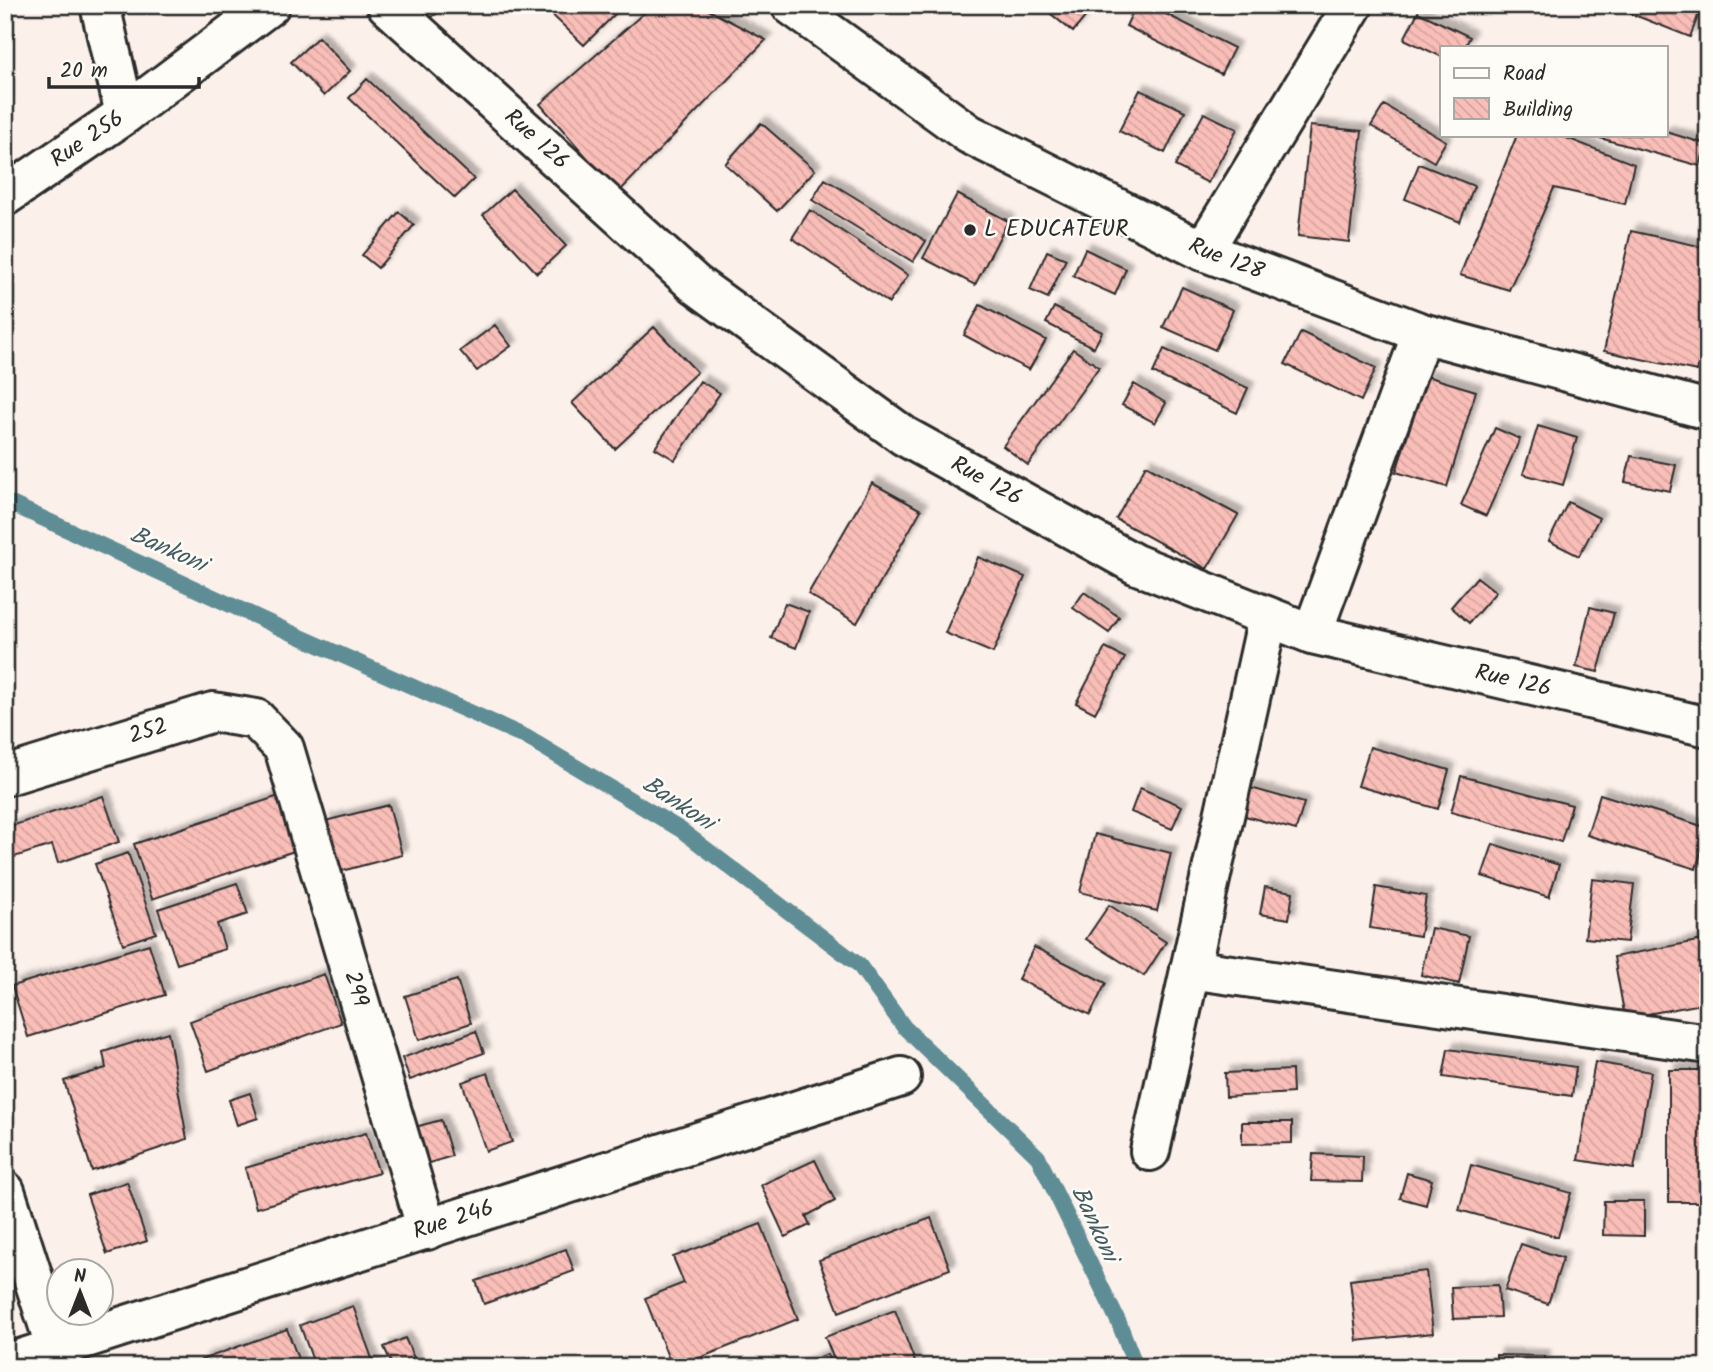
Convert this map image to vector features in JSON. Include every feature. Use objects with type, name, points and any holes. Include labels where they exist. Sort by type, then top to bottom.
[{"type":"street","points":[[100,5],[125,114]]},
{"type":"street","name":"Rue 256","points":[[7,193],[125,114],[270,5]]},
{"type":"street","name":"Rue 126","points":[[387,5],[695,284],[904,436],[1135,564],[1312,634],[1708,727]]},
{"type":"street","points":[[1203,251],[1353,5]]},
{"type":"street","name":"Rue 128","points":[[798,8],[969,134],[1203,251],[1422,333],[1707,407]]},
{"type":"street","points":[[1312,634],[1422,333]]},
{"type":"street","points":[[1150,1152],[1268,617]]},
{"type":"street","name":"252","points":[[5,776],[213,712],[256,719],[284,748]]},
{"type":"street","name":"299","points":[[284,748],[427,1230]]},
{"type":"street","points":[[1190,969],[1708,1044]]},
{"type":"street","name":"Rue 246","points":[[5,1364],[59,1357],[427,1230],[901,1077]]},
{"type":"street","points":[[5,1191],[59,1357]]},
{"type":"building","points":[[412,5],[451,5],[423,22]]},
{"type":"building","points":[[554,5],[624,5],[584,45],[548,11]]},
{"type":"building","points":[[653,5],[699,5],[766,40],[618,193],[540,104]]},
{"type":"building","points":[[1040,5],[1095,5],[1073,32]]},
{"type":"building","points":[[1136,5],[1148,5],[1234,48],[1221,74],[1126,26]]},
{"type":"building","points":[[1609,5],[1694,5],[1701,8],[1690,37]]},
{"type":"building","points":[[1418,12],[1470,37],[1466,46],[1440,46],[1440,56],[1404,39]]},
{"type":"building","points":[[318,37],[350,71],[324,96],[291,62]]},
{"type":"building","points":[[367,79],[474,179],[455,198],[349,98]]},
{"type":"building","points":[[1140,90],[1185,111],[1165,153],[1119,131]]},
{"type":"building","points":[[1384,105],[1446,141],[1434,162],[1371,126]]},
{"type":"building","points":[[1204,113],[1237,129],[1208,183],[1175,166]]},
{"type":"building","points":[[761,123],[815,170],[777,211],[725,164]]},
{"type":"building","points":[[1310,126],[1362,131],[1349,242],[1298,236]]},
{"type":"building","points":[[1668,133],[1706,144],[1700,166],[1593,136],[1668,136]]},
{"type":"building","points":[[1517,136],[1562,136],[1634,164],[1625,204],[1554,188],[1509,290],[1460,275]]},
{"type":"building","points":[[1419,164],[1474,186],[1460,222],[1405,199]]},
{"type":"building","points":[[825,179],[926,241],[913,262],[812,200]]},
{"type":"building","points":[[512,189],[566,246],[537,273],[483,215]]},
{"type":"building","points":[[957,194],[1008,221],[975,285],[923,258]]},
{"type":"building","points":[[810,210],[908,275],[889,303],[792,238]]},
{"type":"building","points":[[399,212],[414,225],[378,268],[362,255]]},
{"type":"building","points":[[1631,231],[1708,248],[1708,325],[1697,371],[1604,351]]},
{"type":"building","points":[[1085,249],[1126,269],[1115,295],[1073,276]]},
{"type":"building","points":[[1047,251],[1066,259],[1048,298],[1030,290]]},
{"type":"building","points":[[1182,287],[1233,310],[1215,350],[1163,327]]},
{"type":"building","points":[[980,305],[1046,340],[1029,370],[964,335]]},
{"type":"building","points":[[1054,307],[1102,332],[1094,348],[1046,323]]},
{"type":"building","points":[[495,325],[511,346],[477,371],[460,351]]},
{"type":"building","points":[[654,327],[697,372],[615,449],[572,403]]},
{"type":"building","points":[[1301,332],[1376,368],[1361,401],[1285,364]]},
{"type":"building","points":[[1073,349],[1099,367],[1028,465],[1003,446]]},
{"type":"building","points":[[1164,349],[1248,388],[1237,413],[1153,373]]},
{"type":"building","points":[[1426,376],[1476,391],[1447,487],[1396,472]]},
{"type":"building","points":[[700,381],[720,393],[675,460],[655,448]]},
{"type":"building","points":[[1134,384],[1166,403],[1155,423],[1122,405]]},
{"type":"building","points":[[1538,426],[1577,438],[1563,485],[1523,474]]},
{"type":"building","points":[[1495,428],[1520,439],[1486,516],[1461,505]]},
{"type":"building","points":[[1631,456],[1676,465],[1670,491],[1625,482]]},
{"type":"building","points":[[1146,465],[1238,515],[1207,569],[1116,519]]},
{"type":"building","points":[[872,483],[921,510],[857,623],[808,594]]},
{"type":"building","points":[[1568,502],[1599,518],[1579,556],[1549,541]]},
{"type":"building","points":[[978,557],[1025,577],[993,653],[945,633]]},
{"type":"building","points":[[1477,577],[1496,592],[1469,623],[1451,607]]},
{"type":"building","points":[[1084,592],[1119,617],[1109,633],[1073,608]]},
{"type":"building","points":[[785,603],[809,612],[796,648],[771,638]]},
{"type":"building","points":[[1590,607],[1614,613],[1598,672],[1576,667]]},
{"type":"building","points":[[1105,648],[1125,658],[1095,713],[1076,703]]},
{"type":"building","points":[[1370,747],[1449,770],[1438,809],[1358,786]]},
{"type":"building","points":[[1461,776],[1572,805],[1561,842],[1451,812]]},
{"type":"building","points":[[1247,787],[1304,803],[1296,830],[1238,814]]},
{"type":"building","points":[[1140,788],[1182,806],[1172,829],[1131,812]]},
{"type":"building","points":[[1600,794],[1708,828],[1696,869],[1587,835]]},
{"type":"building","points":[[103,796],[119,842],[58,863],[52,845],[5,860],[5,828]]},
{"type":"building","points":[[279,796],[297,850],[152,899],[134,844]]},
{"type":"building","points":[[389,805],[402,855],[338,872],[325,821]]},
{"type":"building","points":[[1095,834],[1171,853],[1157,911],[1080,892]]},
{"type":"building","points":[[1493,844],[1559,865],[1549,897],[1482,876]]},
{"type":"building","points":[[128,853],[156,933],[123,944],[95,864]]},
{"type":"building","points":[[1592,879],[1634,884],[1627,942],[1585,938]]},
{"type":"building","points":[[237,883],[248,914],[217,924],[225,949],[177,964],[158,909]]},
{"type":"building","points":[[1265,887],[1293,892],[1289,919],[1260,914]]},
{"type":"building","points":[[1376,887],[1426,896],[1420,936],[1370,928]]},
{"type":"building","points":[[1109,905],[1166,942],[1144,976],[1086,939]]},
{"type":"building","points":[[1431,928],[1469,936],[1459,984],[1421,975]]},
{"type":"building","points":[[1708,939],[1708,1003],[1625,1018],[1614,957]]},
{"type":"building","points":[[149,944],[165,995],[28,1037],[12,986]]},
{"type":"building","points":[[1034,947],[1106,983],[1090,1015],[1018,979]]},
{"type":"building","points":[[324,974],[341,1023],[208,1071],[190,1021]]},
{"type":"building","points":[[457,980],[471,1023],[419,1040],[405,996]]},
{"type":"building","points":[[476,1031],[484,1053],[410,1080],[402,1058]]},
{"type":"building","points":[[168,1032],[187,1139],[92,1171],[64,1081],[106,1068],[103,1052]]},
{"type":"building","points":[[1448,1049],[1576,1067],[1572,1096],[1443,1077]]},
{"type":"building","points":[[1595,1062],[1651,1072],[1634,1169],[1578,1160]]},
{"type":"building","points":[[1292,1070],[1293,1093],[1226,1097],[1225,1073]]},
{"type":"building","points":[[1669,1070],[1708,1070],[1708,1202],[1669,1202]]},
{"type":"building","points":[[488,1073],[512,1142],[486,1151],[462,1082]]},
{"type":"building","points":[[250,1093],[258,1118],[237,1125],[229,1100]]},
{"type":"building","points":[[441,1120],[452,1156],[426,1164],[415,1127]]},
{"type":"building","points":[[1242,1122],[1292,1122],[1292,1143],[1242,1144]]},
{"type":"building","points":[[366,1133],[379,1173],[256,1208],[245,1168]]},
{"type":"building","points":[[1313,1154],[1363,1156],[1362,1182],[1311,1181]]},
{"type":"building","points":[[815,1160],[835,1201],[806,1216],[810,1225],[785,1237],[761,1185]]},
{"type":"building","points":[[1471,1165],[1571,1193],[1558,1237],[1459,1210]]},
{"type":"building","points":[[1407,1173],[1432,1180],[1426,1205],[1400,1198]]},
{"type":"building","points":[[127,1182],[147,1241],[107,1254],[87,1195]]},
{"type":"building","points":[[1604,1201],[1644,1201],[1644,1236],[1603,1235]]},
{"type":"building","points":[[931,1218],[950,1269],[839,1312],[819,1260]]},
{"type":"building","points":[[761,1224],[798,1319],[672,1367],[645,1298],[684,1283],[673,1257]]},
{"type":"building","points":[[1521,1244],[1563,1258],[1548,1304],[1505,1290]]},
{"type":"building","points":[[566,1249],[574,1271],[484,1304],[476,1281]]},
{"type":"building","points":[[1426,1271],[1433,1333],[1357,1341],[1350,1280]]},
{"type":"building","points":[[1498,1285],[1500,1317],[1453,1319],[1451,1287]]},
{"type":"building","points":[[353,1306],[375,1367],[325,1367],[321,1358],[313,1361],[300,1325]]},
{"type":"building","points":[[895,1310],[917,1367],[837,1367],[825,1337]]},
{"type":"building","points":[[287,1329],[301,1367],[204,1367],[201,1360]]},
{"type":"building","points":[[405,1338],[418,1367],[393,1367],[384,1347]]},
{"type":"building","points":[[827,1354],[832,1367],[796,1367]]},
{"type":"building","points":[[1496,1355],[1544,1356],[1543,1367],[1496,1367]]},
{"type":"waterway","name":"Bankoni","points":[[5,501],[526,737],[681,830],[859,965],[904,1027],[1038,1157],[1119,1323],[1136,1367]]},
{"type":"place","name":"L EDUCATEUR","points":[[970,230]]}]
